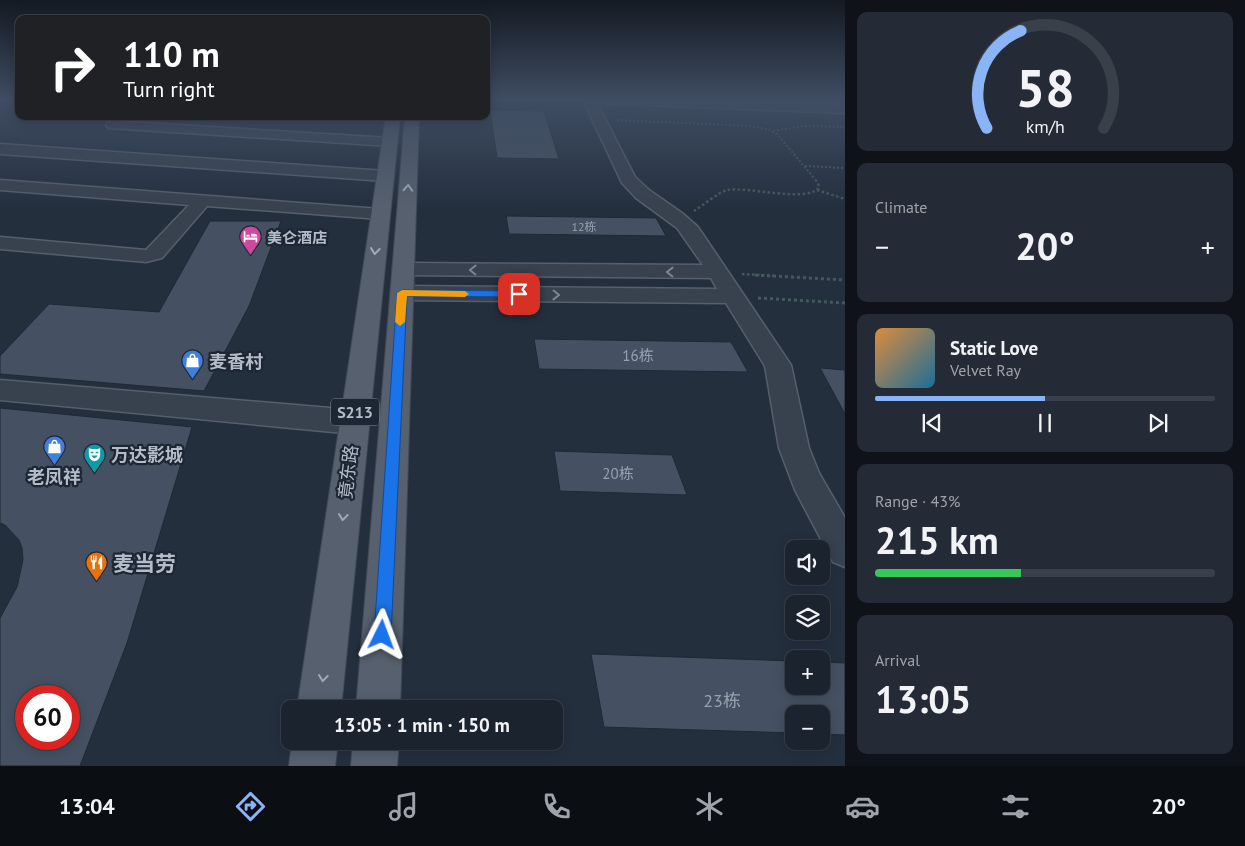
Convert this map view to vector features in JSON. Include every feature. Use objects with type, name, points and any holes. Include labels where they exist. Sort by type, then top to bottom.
[{"type":"main road","name":"竟东路","points":[[320,700],[391,136]]},
{"type":"main road","name":"S213","points":[[379,700],[411,136]]},
{"type":"main road","points":[[312,766],[314,750]]},
{"type":"main road","points":[[374,766],[375,750]]},
{"type":"street","points":[[149,196],[213,136]]},
{"type":"street","points":[[609,136],[628,180],[648,200],[681,219],[692,231],[778,365],[797,456],[806,480],[845,550]]},
{"type":"street","points":[[0,149],[385,176]]},
{"type":"street","points":[[0,185],[380,214]]},
{"type":"street","points":[[0,243],[146,256],[155,254],[203,200]]},
{"type":"street","points":[[403,281],[719,272]]},
{"type":"street","points":[[403,281],[734,296]]},
{"type":"street","points":[[0,390],[354,422]]},
{"type":"path","points":[[681,219],[726,190],[810,194],[817,190],[819,188],[818,183],[777,136]]},
{"type":"path","points":[[804,166],[845,168]]},
{"type":"path","points":[[817,190],[845,199]]},
{"type":"path","points":[[719,272],[845,280]]},
{"type":"path","points":[[734,296],[845,303]]},
{"type":"building","points":[[494,136],[552,136],[559,159],[497,158]]},
{"type":"building","points":[[506,216],[656,218],[666,236],[509,234]]},
{"type":"building","points":[[210,221],[281,221],[249,306],[204,391],[0,374],[0,356],[49,304],[159,312]]},
{"type":"building","points":[[534,339],[731,342],[748,372],[539,369]]},
{"type":"building","points":[[820,368],[845,370],[845,414]]},
{"type":"building","points":[[0,408],[192,427],[127,643],[80,766],[0,766],[0,618],[17,587],[23,560],[19,540],[5,525],[0,523]]},
{"type":"building","points":[[554,451],[672,455],[687,495],[560,491]]},
{"type":"building","points":[[591,654],[785,661],[785,695],[830,695],[830,662],[845,663],[845,735],[830,734],[830,705],[785,705],[785,733],[604,727]]},
{"type":"slow traffic","points":[[400,322],[402,293],[465,294]]},
{"type":"place","name":"美仑酒店","points":[[251,256]]},
{"type":"place","name":"麦香村","points":[[193,380]]},
{"type":"place","name":"老凤祥","points":[[54,465]]},
{"type":"place","name":"万达影城","points":[[95,473]]},
{"type":"place","name":"麦当劳","points":[[97,582]]},
{"type":"route","points":[[382,635],[402,293],[519,294]]}]
